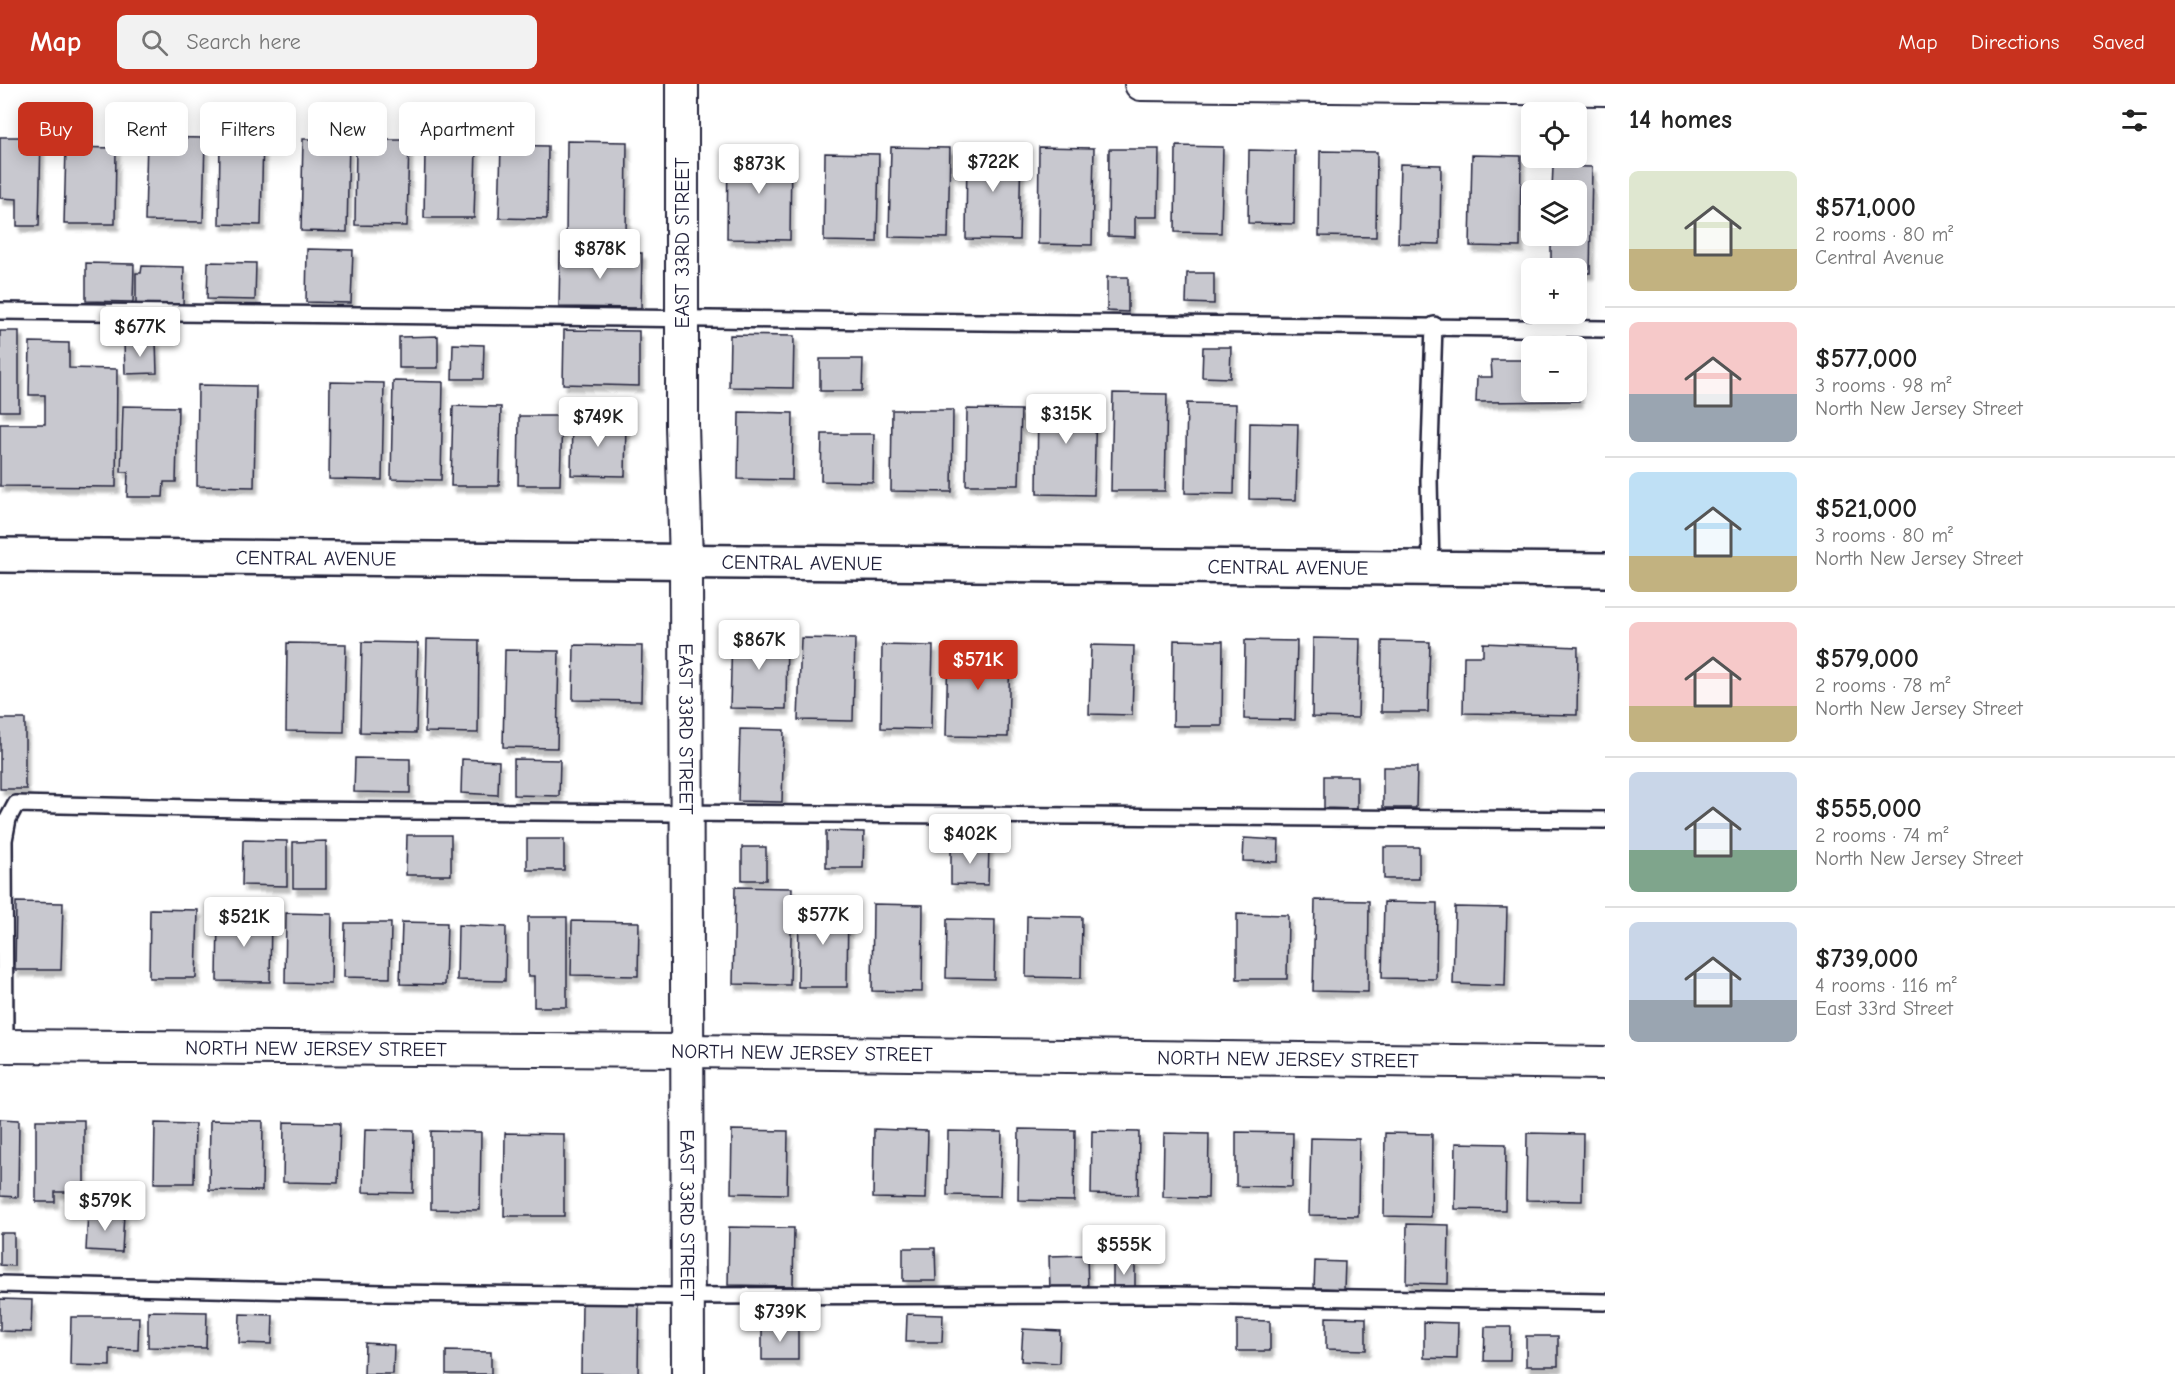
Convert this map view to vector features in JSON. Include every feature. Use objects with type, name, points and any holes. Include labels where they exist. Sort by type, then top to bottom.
[{"type":"main road","name":"CENTRAL AVENUE","points":[[0,555],[1605,570]]},
{"type":"street","name":"EAST 33RD STREET","points":[[682,84],[688,1374]]},
{"type":"street","points":[[1141,84],[1605,89]]},
{"type":"street","name":"NORTH NEW JERSEY STREET","points":[[2,1046],[687,1051],[1605,1063]]},
{"type":"lane","points":[[0,311],[1434,325],[1605,329]]},
{"type":"lane","points":[[1431,568],[1429,480],[1434,325]]},
{"type":"lane","points":[[2,1046],[4,840],[8,819],[16,804],[285,810],[1605,820]]},
{"type":"lane","points":[[0,1284],[385,1293],[1174,1295],[1605,1302]]},
{"type":"building","points":[[0,137],[18,137],[18,156],[41,156],[39,226],[17,226],[17,199],[0,198]]},
{"type":"building","points":[[188,138],[200,138],[200,156],[205,156],[203,222],[145,221],[147,156],[188,156]]},
{"type":"building","points":[[303,139],[308,139],[308,156],[349,156],[347,232],[301,231]]},
{"type":"building","points":[[387,140],[399,140],[399,156],[409,156],[407,226],[355,225],[356,156],[387,156]]},
{"type":"building","points":[[567,141],[627,142],[626,237],[566,236]]},
{"type":"building","points":[[535,146],[548,146],[547,219],[499,218],[501,156],[535,156]]},
{"type":"building","points":[[1176,146],[1223,147],[1221,233],[1175,232]]},
{"type":"building","points":[[891,147],[950,148],[948,238],[889,237]]},
{"type":"building","points":[[967,147],[1021,148],[1019,240],[966,239]]},
{"type":"building","points":[[1039,147],[1094,148],[1092,245],[1038,244]]},
{"type":"building","points":[[93,148],[105,148],[105,156],[116,156],[115,224],[64,224],[66,156],[93,156]]},
{"type":"building","points":[[1109,149],[1159,149],[1158,217],[1135,217],[1135,237],[1108,236]]},
{"type":"building","points":[[728,150],[791,151],[790,240],[727,239]]},
{"type":"building","points":[[1249,150],[1295,151],[1294,224],[1248,223]]},
{"type":"building","points":[[1320,151],[1377,152],[1376,237],[1319,236]]},
{"type":"building","points":[[825,153],[879,154],[877,242],[824,241]]},
{"type":"building","points":[[1472,155],[1521,156],[1520,247],[1470,246]]},
{"type":"building","points":[[220,156],[263,156],[261,225],[219,224]]},
{"type":"building","points":[[425,156],[476,156],[474,218],[424,218]]},
{"type":"building","points":[[1400,164],[1441,165],[1440,244],[1398,243]]},
{"type":"building","points":[[1592,167],[1590,273],[1587,273],[1587,258],[1551,258],[1551,246],[1587,246],[1587,180],[1552,180],[1553,168]]},
{"type":"building","points":[[307,249],[353,250],[351,303],[306,302]]},
{"type":"building","points":[[560,252],[642,253],[641,308],[559,307]]},
{"type":"building","points":[[208,262],[256,263],[255,300],[207,299]]},
{"type":"building","points":[[86,263],[134,264],[133,302],[86,301]]},
{"type":"building","points":[[142,266],[184,267],[183,305],[136,305],[136,273],[141,273]]},
{"type":"building","points":[[1187,273],[1214,273],[1214,304],[1186,303]]},
{"type":"building","points":[[1107,277],[1128,277],[1128,312],[1107,311]]},
{"type":"building","points":[[564,330],[639,331],[639,386],[563,384]]},
{"type":"building","points":[[0,331],[19,331],[19,411],[0,411]]},
{"type":"building","points":[[730,335],[794,336],[793,388],[729,387]]},
{"type":"building","points":[[438,336],[438,368],[399,368],[399,337]]},
{"type":"building","points":[[156,341],[157,373],[125,374],[124,342]]},
{"type":"building","points":[[30,342],[69,343],[69,368],[117,369],[116,487],[0,486],[0,424],[45,424],[45,395],[29,395]]},
{"type":"building","points":[[453,344],[484,345],[483,379],[452,379]]},
{"type":"building","points":[[1203,347],[1231,347],[1230,378],[1202,377]]},
{"type":"building","points":[[820,359],[863,359],[862,391],[820,391]]},
{"type":"building","points":[[1491,360],[1521,360],[1521,402],[1476,402],[1477,377],[1492,377]]},
{"type":"building","points":[[393,381],[443,382],[441,480],[391,479]]},
{"type":"building","points":[[330,382],[384,383],[382,480],[329,479]]},
{"type":"building","points":[[198,385],[256,386],[254,487],[197,486]]},
{"type":"building","points":[[1113,393],[1167,394],[1165,491],[1111,491]]},
{"type":"building","points":[[1038,395],[1096,396],[1094,495],[1037,494]]},
{"type":"building","points":[[1187,403],[1236,404],[1234,494],[1185,493]]},
{"type":"building","points":[[123,406],[178,407],[176,482],[164,482],[163,497],[127,497],[128,472],[121,472]]},
{"type":"building","points":[[453,406],[501,407],[499,486],[451,486]]},
{"type":"building","points":[[967,409],[1021,410],[1019,485],[966,485]]},
{"type":"building","points":[[892,410],[953,410],[952,492],[891,491]]},
{"type":"building","points":[[739,412],[793,413],[792,480],[738,479]]},
{"type":"building","points":[[519,416],[562,416],[560,485],[518,485]]},
{"type":"building","points":[[572,420],[626,421],[625,476],[571,475]]},
{"type":"building","points":[[1250,423],[1298,424],[1296,500],[1249,499]]},
{"type":"building","points":[[822,434],[874,434],[873,482],[821,481]]},
{"type":"building","points":[[732,633],[787,634],[786,709],[730,708]]},
{"type":"building","points":[[801,638],[855,639],[853,721],[798,720]]},
{"type":"building","points":[[1313,638],[1360,639],[1358,718],[1312,717]]},
{"type":"building","points":[[427,639],[479,640],[478,733],[425,732]]},
{"type":"building","points":[[1174,640],[1223,641],[1222,726],[1173,726]]},
{"type":"building","points":[[1245,640],[1297,641],[1295,720],[1244,719]]},
{"type":"building","points":[[1382,641],[1430,642],[1428,712],[1381,712]]},
{"type":"building","points":[[362,642],[418,643],[416,733],[360,732]]},
{"type":"building","points":[[287,643],[346,644],[344,732],[286,731]]},
{"type":"building","points":[[1483,643],[1578,647],[1577,715],[1463,713],[1464,656],[1483,656]]},
{"type":"building","points":[[574,645],[642,646],[641,701],[573,700]]},
{"type":"building","points":[[882,645],[933,646],[931,729],[881,728]]},
{"type":"building","points":[[948,645],[1010,646],[1008,737],[946,736]]},
{"type":"building","points":[[1091,645],[1134,646],[1132,715],[1089,714]]},
{"type":"building","points":[[505,650],[559,651],[557,748],[503,747]]},
{"type":"building","points":[[0,719],[25,719],[25,785],[27,789],[0,789]]},
{"type":"building","points":[[740,729],[784,730],[782,802],[738,801]]},
{"type":"building","points":[[355,758],[410,759],[410,793],[354,792]]},
{"type":"building","points":[[462,759],[499,761],[498,795],[461,793]]},
{"type":"building","points":[[514,759],[560,760],[559,796],[514,795]]},
{"type":"building","points":[[1383,767],[1417,767],[1416,808],[1383,808]]},
{"type":"building","points":[[1324,776],[1357,776],[1357,809],[1324,808]]},
{"type":"building","points":[[826,831],[864,832],[863,868],[826,868]]},
{"type":"building","points":[[407,835],[451,835],[451,875],[406,875]]},
{"type":"building","points":[[1244,838],[1279,840],[1278,862],[1243,861]]},
{"type":"building","points":[[527,839],[564,839],[564,870],[527,870]]},
{"type":"building","points":[[243,840],[287,841],[287,886],[242,885]]},
{"type":"building","points":[[326,841],[326,888],[293,888],[293,842]]},
{"type":"building","points":[[951,845],[989,845],[988,885],[951,884]]},
{"type":"building","points":[[742,847],[766,847],[766,880],[742,880]]},
{"type":"building","points":[[1384,847],[1419,847],[1419,879],[1384,879]]},
{"type":"building","points":[[735,887],[792,888],[790,985],[733,984]]},
{"type":"building","points":[[1315,900],[1369,901],[1368,992],[1313,991]]},
{"type":"building","points":[[16,902],[63,903],[61,970],[15,970]]},
{"type":"building","points":[[1384,902],[1437,903],[1436,979],[1382,978]]},
{"type":"building","points":[[873,904],[923,905],[922,992],[872,991]]},
{"type":"building","points":[[799,906],[848,906],[847,987],[798,987]]},
{"type":"building","points":[[1455,907],[1507,908],[1505,986],[1453,984]]},
{"type":"building","points":[[150,909],[198,910],[196,978],[149,978]]},
{"type":"building","points":[[286,913],[332,914],[331,984],[285,983]]},
{"type":"building","points":[[218,914],[271,915],[270,982],[217,981]]},
{"type":"building","points":[[1237,914],[1288,915],[1287,979],[1237,979]]},
{"type":"building","points":[[1027,916],[1082,917],[1081,978],[1026,977]]},
{"type":"building","points":[[528,917],[567,917],[567,1007],[534,1007],[534,976],[528,976]]},
{"type":"building","points":[[947,919],[995,920],[994,979],[946,978]]},
{"type":"building","points":[[572,921],[639,922],[638,976],[571,975]]},
{"type":"building","points":[[402,922],[447,923],[445,985],[400,984]]},
{"type":"building","points":[[345,923],[391,923],[390,978],[344,977]]},
{"type":"building","points":[[458,925],[506,927],[505,981],[457,980]]},
{"type":"building","points":[[0,1119],[19,1120],[18,1197],[0,1196]]},
{"type":"building","points":[[36,1120],[84,1120],[84,1192],[55,1192],[55,1202],[36,1202]]},
{"type":"building","points":[[210,1120],[263,1121],[262,1191],[209,1190]]},
{"type":"building","points":[[284,1122],[340,1123],[338,1183],[283,1182]]},
{"type":"building","points":[[155,1123],[195,1124],[194,1183],[154,1183]]},
{"type":"building","points":[[365,1129],[414,1130],[413,1193],[363,1192]]},
{"type":"building","points":[[874,1129],[928,1131],[926,1199],[873,1198]]},
{"type":"building","points":[[1019,1129],[1075,1130],[1074,1201],[1018,1200]]},
{"type":"building","points":[[732,1130],[788,1131],[787,1194],[731,1193]]},
{"type":"building","points":[[431,1131],[481,1132],[480,1210],[431,1209]]},
{"type":"building","points":[[948,1131],[1002,1132],[1000,1196],[947,1195]]},
{"type":"building","points":[[1092,1131],[1139,1132],[1138,1195],[1091,1194]]},
{"type":"building","points":[[1236,1132],[1293,1133],[1292,1187],[1236,1186]]},
{"type":"building","points":[[505,1133],[564,1134],[564,1216],[504,1216]]},
{"type":"building","points":[[1164,1133],[1209,1134],[1208,1198],[1163,1197]]},
{"type":"building","points":[[1385,1133],[1432,1134],[1431,1217],[1384,1216]]},
{"type":"building","points":[[1527,1133],[1583,1134],[1582,1201],[1526,1200]]},
{"type":"building","points":[[1311,1138],[1359,1139],[1358,1216],[1309,1215]]},
{"type":"building","points":[[1456,1143],[1506,1144],[1505,1210],[1455,1209]]},
{"type":"building","points":[[88,1211],[124,1213],[122,1252],[86,1250]]},
{"type":"building","points":[[1407,1224],[1449,1225],[1448,1284],[1406,1283]]},
{"type":"building","points":[[729,1227],[794,1228],[793,1286],[728,1285]]},
{"type":"building","points":[[0,1233],[14,1233],[14,1266],[0,1265]]},
{"type":"building","points":[[903,1248],[935,1248],[936,1281],[903,1281]]},
{"type":"building","points":[[1087,1255],[1088,1290],[1050,1291],[1049,1256]]},
{"type":"building","points":[[1113,1260],[1135,1260],[1135,1291],[1113,1291]]},
{"type":"building","points":[[1315,1261],[1345,1262],[1344,1289],[1314,1288]]},
{"type":"building","points":[[0,1299],[32,1300],[31,1332],[0,1331]]},
{"type":"building","points":[[582,1302],[639,1303],[638,1374],[581,1373]]},
{"type":"building","points":[[148,1311],[207,1312],[206,1348],[148,1347]]},
{"type":"building","points":[[240,1314],[273,1315],[272,1344],[239,1343]]},
{"type":"building","points":[[907,1314],[943,1315],[942,1342],[906,1342]]},
{"type":"building","points":[[71,1317],[139,1317],[138,1350],[110,1349],[110,1366],[70,1365]]},
{"type":"building","points":[[1326,1317],[1366,1318],[1366,1350],[1326,1349]]},
{"type":"building","points":[[1237,1320],[1270,1321],[1270,1351],[1237,1351]]},
{"type":"building","points":[[1424,1322],[1458,1323],[1457,1359],[1424,1358]]},
{"type":"building","points":[[762,1326],[798,1326],[798,1360],[762,1360]]},
{"type":"building","points":[[1485,1327],[1511,1327],[1510,1361],[1484,1361]]},
{"type":"building","points":[[1023,1329],[1060,1331],[1059,1363],[1021,1361]]},
{"type":"building","points":[[1526,1336],[1558,1336],[1558,1366],[1526,1366]]},
{"type":"building","points":[[365,1343],[394,1345],[393,1374],[364,1374]]},
{"type":"building","points":[[446,1351],[491,1352],[491,1374],[446,1374]]}]
